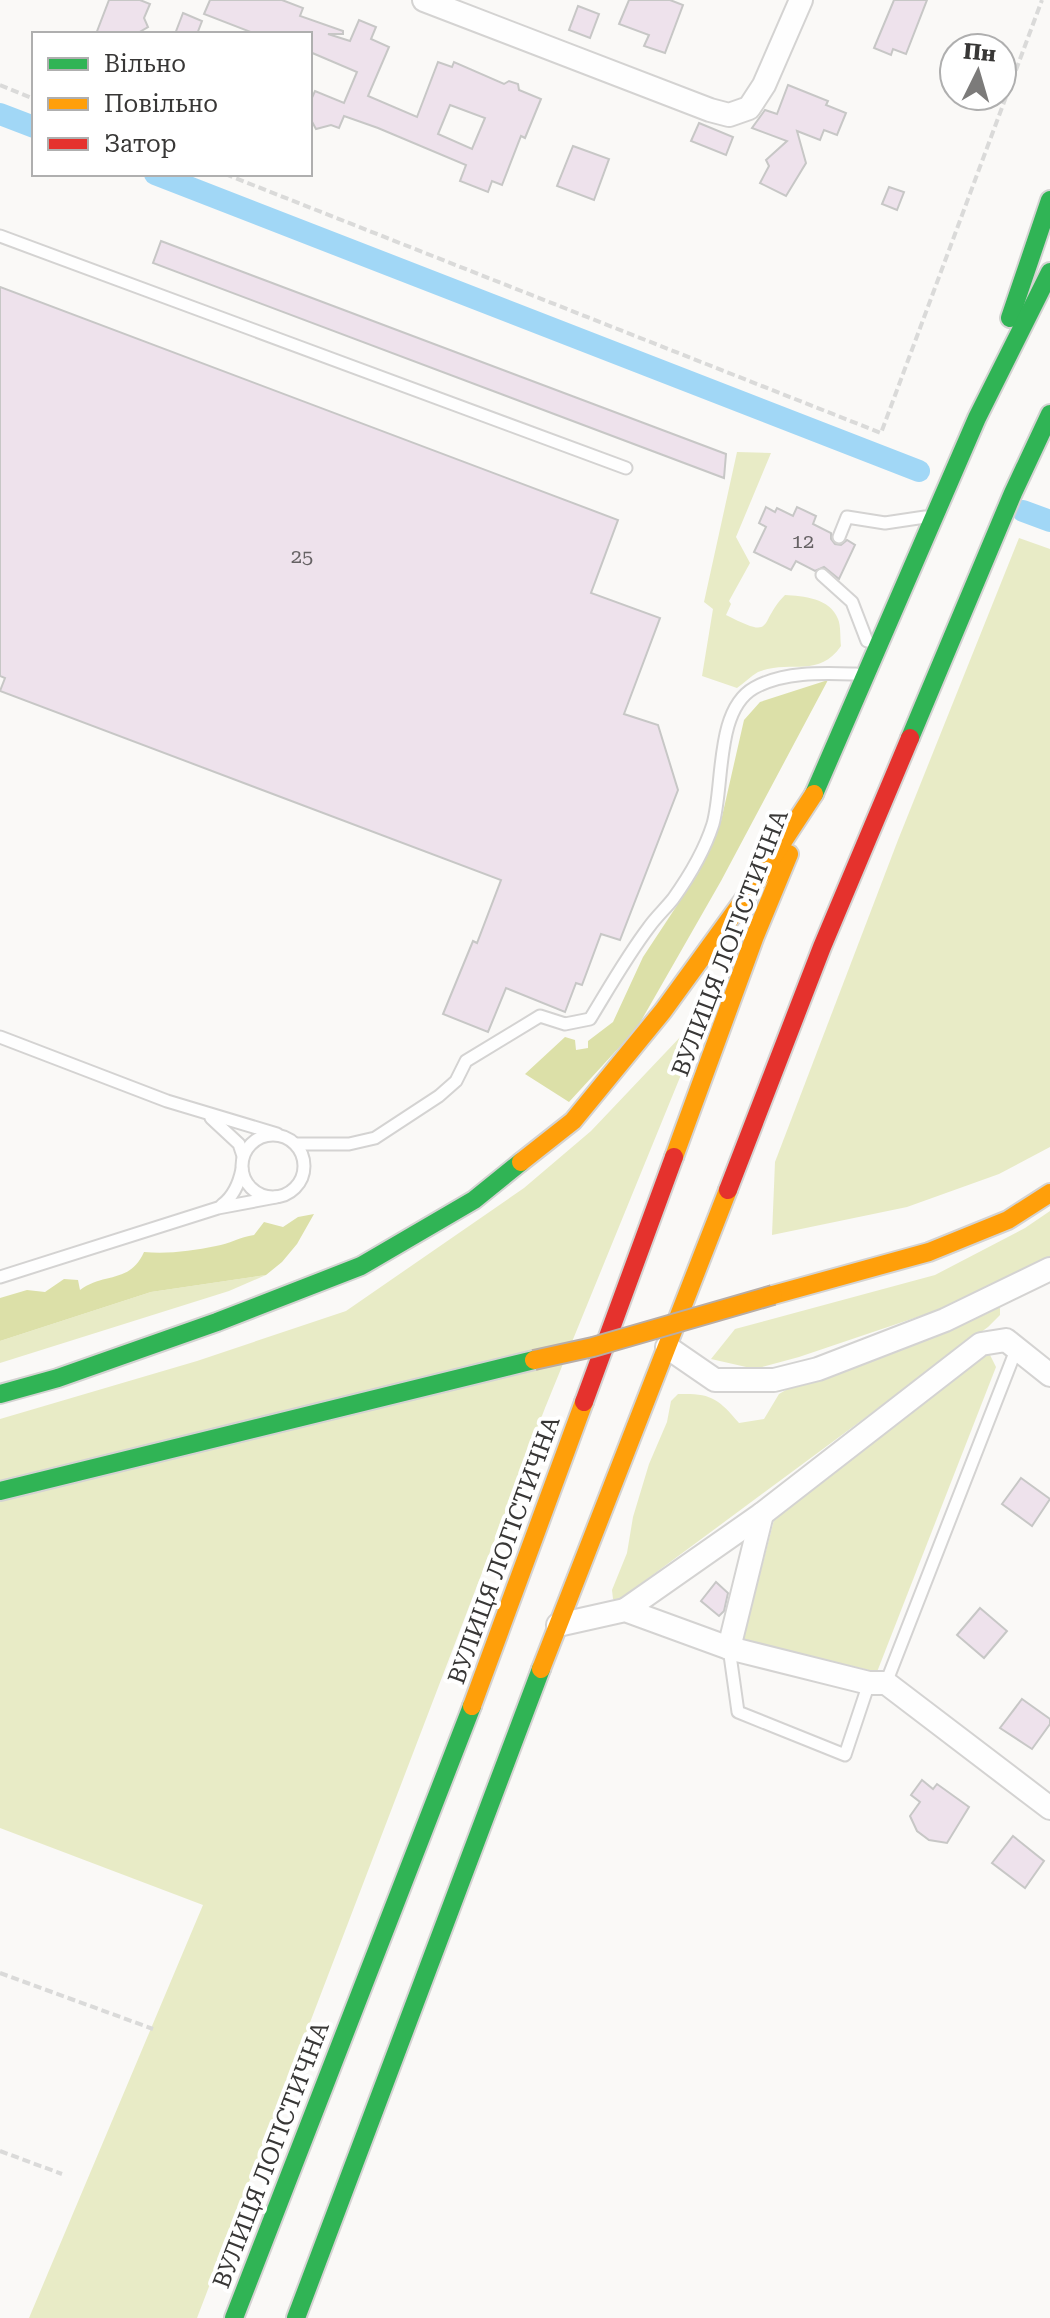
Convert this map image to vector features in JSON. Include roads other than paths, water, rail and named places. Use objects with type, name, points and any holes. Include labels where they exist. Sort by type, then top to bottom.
[{"type":"main road","points":[[977,418],[1050,200]]},
{"type":"main road","points":[[0,1394],[58,1378],[217,1322],[361,1266],[474,1200],[573,1121],[663,1011],[753,887],[813,797],[977,418],[1050,272]]},
{"type":"main road","points":[[296,2318],[558,1625],[822,947],[1013,493],[1036,459],[1050,414]]},
{"type":"main road","name":"ВУЛИЦЯ ЛОГІСТИЧНА","points":[[234,2318],[492,1654],[755,936],[813,797]]},
{"type":"main road","points":[[0,1491],[593,1347],[929,1252],[1008,1220],[1050,1193]]},
{"type":"street","points":[[424,0],[729,115],[749,108],[764,85],[801,0]]},
{"type":"street","points":[[667,1347],[715,1380],[774,1380],[818,1369],[945,1320],[1050,1269]]},
{"type":"street","points":[[558,1625],[625,1610],[762,1514],[981,1344],[1006,1340],[1050,1375]]},
{"type":"street","points":[[729,1648],[762,1514]]},
{"type":"street","points":[[625,1610],[729,1648],[878,1683],[1050,1808]]},
{"type":"lane","points":[[0,236],[626,468]]},
{"type":"lane","points":[[839,537],[847,517],[885,523],[933,519]]},
{"type":"lane","points":[[822,575],[852,602],[873,655]]},
{"type":"lane","points":[[296,1144],[349,1144],[375,1138],[419,1111],[448,1088],[456,1081],[466,1061],[540,1016],[565,1024],[590,1019],[649,926],[674,897],[713,824],[727,727],[735,706],[754,688],[786,678],[821,673],[865,674]]},
{"type":"lane","points":[[0,1037],[208,1115],[238,1121],[288,1138],[302,1153],[304,1172],[294,1189],[276,1197],[218,1208],[0,1277]]},
{"type":"lane","points":[[208,1115],[239,1144],[249,1186],[257,1192],[276,1197]]},
{"type":"lane","points":[[218,1208],[230,1199],[240,1182],[248,1146],[257,1139],[277,1134]]},
{"type":"lane","points":[[729,1648],[738,1712],[845,1755],[1016,1350]]},
{"type":"waterway","points":[[0,114],[32,126]]},
{"type":"waterway","points":[[160,176],[919,471]]},
{"type":"waterway","points":[[1023,511],[1050,521]]}]
